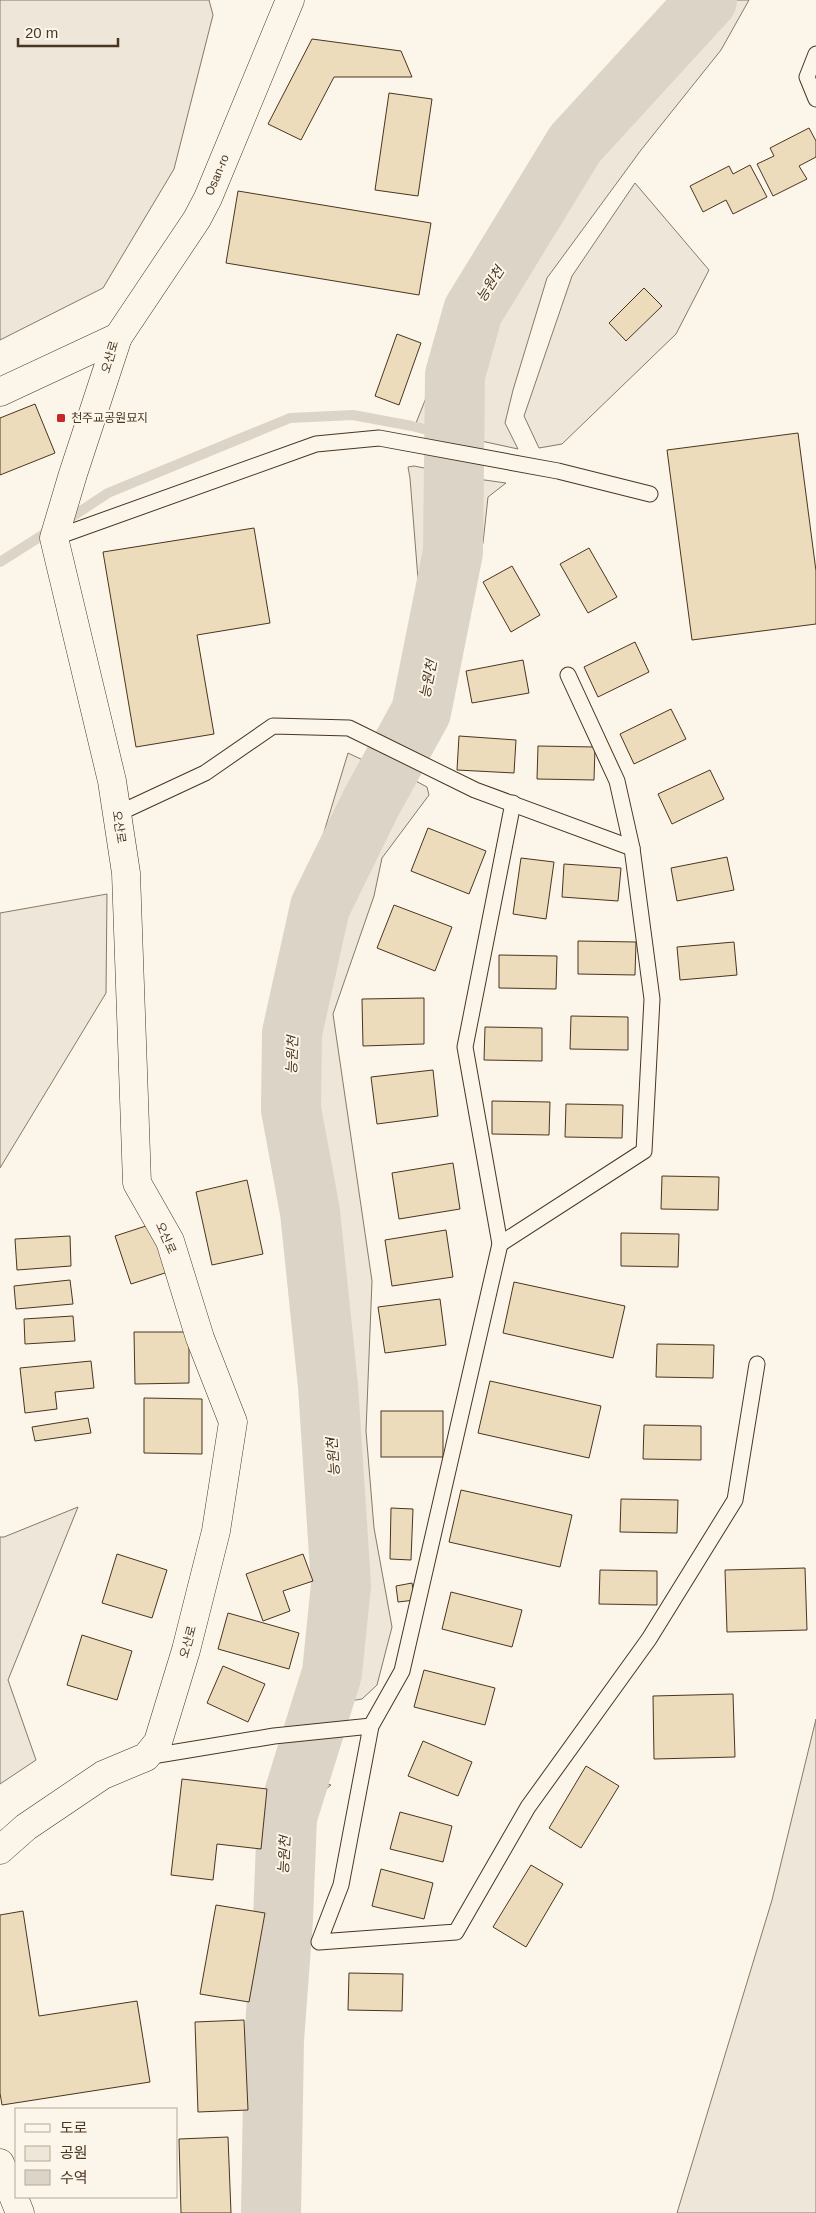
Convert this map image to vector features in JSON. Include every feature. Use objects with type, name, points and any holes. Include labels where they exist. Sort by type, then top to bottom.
[{"type":"street","name":"Osan-ro","points":[[118,336],[197,219],[208,198],[290,0]]},
{"type":"street","name":"오산로","points":[[0,392],[118,336]]},
{"type":"street","name":"오산로","points":[[118,336],[54,537],[112,781],[126,873],[137,1183],[170,1240],[200,1338],[233,1422],[216,1531],[186,1650],[158,1742],[146,1758]]},
{"type":"street","points":[[0,1850],[26,1827],[103,1775],[146,1758]]},
{"type":"street","points":[[0,2163],[20,2213]]},
{"type":"lane","points":[[816,54],[806,77],[816,99]]},
{"type":"lane","points":[[54,537],[316,444],[379,438],[558,470],[650,494]]},
{"type":"lane","points":[[500,1244],[644,1151],[652,999],[632,848],[616,782],[568,675]]},
{"type":"lane","points":[[117,814],[205,773],[273,726],[349,728],[475,790],[632,848]]},
{"type":"lane","points":[[512,803],[465,1048],[500,1244],[402,1671],[371,1726],[340,1885],[319,1942],[456,1932],[528,1807],[650,1639],[735,1500],[757,1364]]},
{"type":"lane","points":[[146,1758],[274,1736],[371,1726]]},
{"type":"green space","points":[[0,0],[209,0],[213,15],[174,169],[103,288],[0,340]]},
{"type":"green space","points":[[697,0],[704,0],[573,143],[468,309],[451,374],[449,431],[416,423],[463,305],[568,142]]},
{"type":"green space","points":[[717,0],[749,0],[721,50],[641,150],[547,278],[505,423],[518,449],[458,436],[478,320],[581,152]]},
{"type":"green space","points":[[635,183],[709,270],[676,334],[562,444],[539,448],[524,416],[572,276]]},
{"type":"green space","points":[[414,466],[450,473],[449,552],[419,712],[404,736],[385,724],[409,681],[418,579],[408,467]]},
{"type":"green space","points":[[456,476],[506,483],[488,497],[483,543],[456,605],[439,717],[426,747],[412,738],[423,714],[456,553]]},
{"type":"green space","points":[[348,753],[384,770],[362,807],[317,901],[286,1035],[287,1113],[296,1169],[308,1213],[326,1386],[338,1586],[329,1675],[317,1708],[300,1712],[320,1675],[329,1614],[334,1557],[329,1525],[321,1366],[304,1249],[300,1205],[284,1155],[279,1021],[300,911]]},
{"type":"green space","points":[[395,770],[427,787],[429,795],[382,858],[374,896],[333,1014],[372,1281],[366,1431],[374,1528],[392,1627],[377,1685],[362,1699],[330,1704],[340,1670],[349,1572],[334,1385],[316,1211],[298,1110],[297,1029],[325,912]]},
{"type":"green space","points":[[107,894],[106,993],[0,1168],[0,913]]},
{"type":"green space","points":[[78,1507],[8,1680],[36,1760],[0,1784],[0,1537]]},
{"type":"green space","points":[[816,1719],[816,2213],[677,2213],[772,1900]]},
{"type":"green space","points":[[275,1901],[279,1917],[270,2042],[266,2213],[248,2213],[248,2164],[259,2023],[273,1938]]},
{"type":"green space","points":[[308,1908],[288,2149],[296,2213],[278,2213],[287,1922],[300,1918]]},
{"type":"water","points":[[281,1768],[331,1785],[326,1789],[316,1809],[311,1843],[300,1882],[305,1907],[293,1916],[283,1919],[278,1893]]},
{"type":"building","points":[[312,39],[401,51],[412,77],[334,77],[301,140],[268,124]]},
{"type":"building","points":[[389,93],[432,99],[418,196],[375,190]]},
{"type":"building","points":[[809,128],[816,141],[816,157],[799,166],[807,179],[773,196],[757,164],[774,156],[770,148]]},
{"type":"building","points":[[750,165],[767,197],[733,214],[726,200],[703,212],[690,186],[729,166],[733,174]]},
{"type":"building","points":[[238,191],[431,223],[419,295],[226,263]]},
{"type":"building","points":[[644,288],[662,306],[626,341],[609,323]]},
{"type":"building","points":[[397,334],[421,343],[399,405],[375,396]]},
{"type":"building","points":[[35,404],[55,453],[0,475],[0,418]]},
{"type":"building","points":[[798,433],[816,571],[816,624],[692,640],[667,450]]},
{"type":"building","points":[[254,528],[270,623],[197,635],[214,734],[136,747],[103,552]]},
{"type":"building","points":[[589,548],[617,597],[588,613],[560,564]]},
{"type":"building","points":[[512,566],[540,615],[511,632],[483,582]]},
{"type":"building","points":[[635,642],[649,672],[598,697],[584,667]]},
{"type":"building","points":[[523,660],[529,693],[472,703],[466,671]]},
{"type":"building","points":[[671,709],[686,739],[634,764],[620,734]]},
{"type":"building","points":[[459,736],[516,740],[514,773],[457,770]]},
{"type":"building","points":[[538,746],[595,747],[594,780],[537,779]]},
{"type":"building","points":[[710,770],[724,799],[672,824],[658,794]]},
{"type":"building","points":[[428,828],[486,851],[469,894],[411,871]]},
{"type":"building","points":[[727,857],[734,890],[677,901],[671,868]]},
{"type":"building","points":[[521,858],[554,862],[546,919],[513,914]]},
{"type":"building","points":[[564,864],[621,868],[618,901],[562,897]]},
{"type":"building","points":[[394,905],[452,927],[435,971],[377,948]]},
{"type":"building","points":[[578,941],[636,942],[635,975],[578,974]]},
{"type":"building","points":[[734,942],[737,975],[680,980],[677,947]]},
{"type":"building","points":[[499,955],[557,956],[556,989],[499,988]]},
{"type":"building","points":[[424,998],[424,1044],[363,1046],[362,999]]},
{"type":"building","points":[[571,1016],[628,1017],[628,1050],[570,1049]]},
{"type":"building","points":[[485,1027],[542,1028],[542,1061],[484,1060]]},
{"type":"building","points":[[433,1070],[438,1116],[377,1124],[371,1077]]},
{"type":"building","points":[[492,1101],[550,1102],[549,1135],[492,1134]]},
{"type":"building","points":[[566,1104],[623,1105],[622,1138],[565,1137]]},
{"type":"building","points":[[453,1163],[460,1209],[399,1219],[392,1173]]},
{"type":"building","points":[[662,1176],[719,1177],[718,1210],[661,1209]]},
{"type":"building","points":[[247,1180],[263,1254],[212,1265],[196,1192]]},
{"type":"building","points":[[152,1224],[168,1272],[131,1284],[115,1236]]},
{"type":"building","points":[[446,1230],[453,1277],[392,1286],[385,1240]]},
{"type":"building","points":[[621,1233],[679,1234],[678,1267],[621,1266]]},
{"type":"building","points":[[70,1236],[71,1266],[17,1270],[15,1239]]},
{"type":"building","points":[[70,1280],[73,1304],[16,1309],[14,1286]]},
{"type":"building","points":[[514,1282],[625,1306],[613,1358],[503,1333]]},
{"type":"building","points":[[440,1299],[446,1345],[385,1353],[378,1307]]},
{"type":"building","points":[[73,1316],[75,1341],[25,1344],[24,1319]]},
{"type":"building","points":[[134,1332],[189,1332],[189,1383],[135,1384]]},
{"type":"building","points":[[657,1344],[714,1345],[713,1378],[656,1377]]},
{"type":"building","points":[[91,1361],[94,1388],[55,1392],[57,1409],[25,1413],[20,1368]]},
{"type":"building","points":[[490,1381],[601,1406],[589,1458],[478,1433]]},
{"type":"building","points":[[144,1398],[202,1399],[202,1454],[144,1453]]},
{"type":"building","points":[[381,1411],[443,1411],[443,1457],[381,1457]]},
{"type":"building","points":[[88,1418],[91,1433],[35,1441],[32,1427]]},
{"type":"building","points":[[644,1425],[701,1426],[701,1460],[643,1459]]},
{"type":"building","points":[[461,1490],[572,1515],[560,1567],[449,1542]]},
{"type":"building","points":[[621,1499],[678,1500],[677,1533],[620,1532]]},
{"type":"building","points":[[391,1508],[413,1509],[411,1560],[390,1559]]},
{"type":"building","points":[[117,1554],[167,1570],[152,1618],[102,1603]]},
{"type":"building","points":[[303,1554],[313,1581],[283,1591],[290,1611],[263,1621],[246,1574]]},
{"type":"building","points":[[805,1568],[807,1630],[727,1632],[725,1570]]},
{"type":"building","points":[[600,1570],[657,1571],[657,1605],[599,1604]]},
{"type":"building","points":[[412,1583],[415,1600],[398,1602],[396,1586]]},
{"type":"building","points":[[451,1592],[522,1610],[512,1647],[442,1629]]},
{"type":"building","points":[[228,1613],[299,1633],[289,1669],[218,1649]]},
{"type":"building","points":[[82,1635],[132,1651],[117,1700],[67,1685]]},
{"type":"building","points":[[223,1666],[265,1684],[248,1722],[207,1703]]},
{"type":"building","points":[[424,1670],[495,1688],[485,1725],[414,1707]]},
{"type":"building","points":[[733,1694],[735,1757],[654,1759],[653,1696]]},
{"type":"building","points":[[423,1741],[472,1762],[458,1796],[408,1776]]},
{"type":"building","points":[[586,1766],[619,1786],[581,1848],[549,1828]]},
{"type":"building","points":[[182,1779],[267,1789],[261,1849],[217,1844],[213,1880],[171,1875]]},
{"type":"building","points":[[400,1812],[452,1826],[443,1862],[390,1849]]},
{"type":"building","points":[[531,1865],[563,1884],[526,1947],[493,1927]]},
{"type":"building","points":[[381,1869],[433,1883],[424,1919],[372,1906]]},
{"type":"building","points":[[216,1905],[265,1913],[249,2002],[200,1994]]},
{"type":"building","points":[[23,1911],[39,2016],[137,2001],[150,2082],[2,2105],[0,2093],[0,1915]]},
{"type":"building","points":[[349,1973],[403,1974],[402,2011],[348,2010]]},
{"type":"building","points":[[244,2020],[248,2110],[198,2112],[195,2022]]},
{"type":"building","points":[[228,2137],[231,2213],[181,2213],[179,2139]]},
{"type":"waterway","name":"능원천","points":[[271,2213],[274,2040],[283,1919],[287,1817],[332,1673],[341,1585],[328,1386],[310,1212],[291,1109],[292,1033],[320,907],[371,803],[421,712],[453,552],[455,375],[473,311],[575,144],[707,0]]},
{"type":"waterway","points":[[64,522],[108,493],[290,418],[353,415],[412,426],[454,437]]},
{"type":"waterway","points":[[0,562],[52,529]]},
{"type":"place","name":"천주교공원묘지","points":[[61,418]]}]
